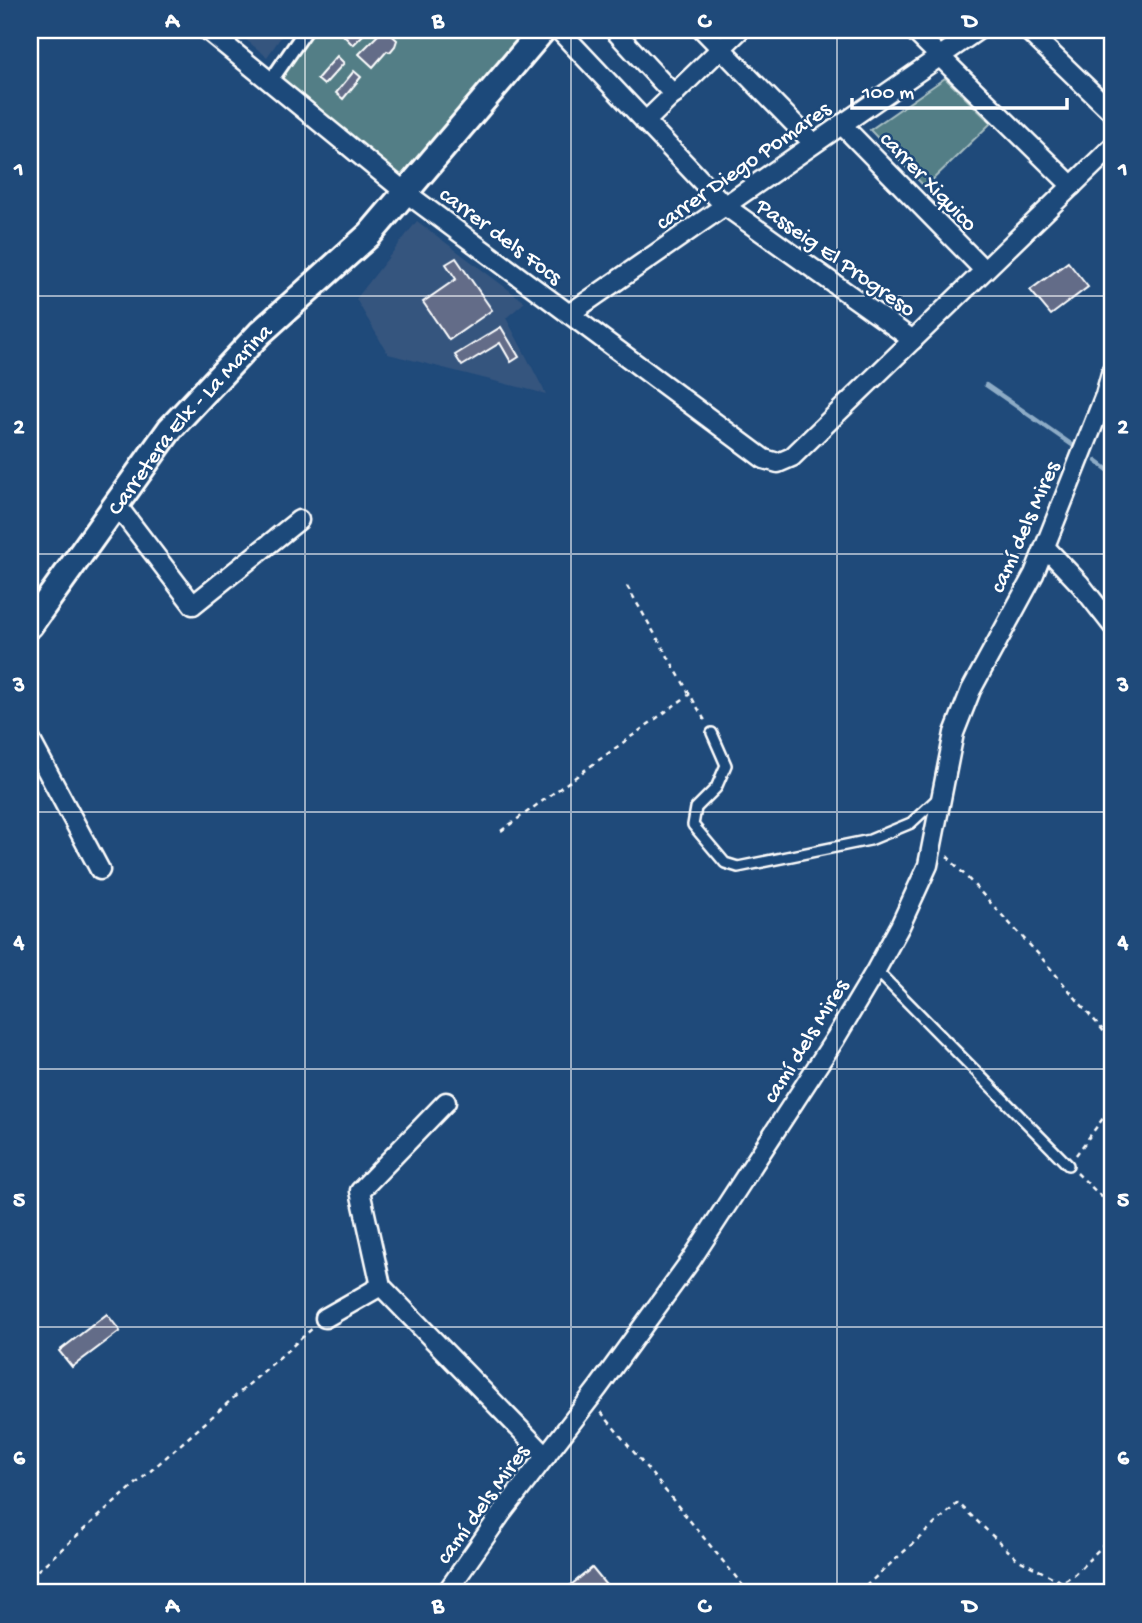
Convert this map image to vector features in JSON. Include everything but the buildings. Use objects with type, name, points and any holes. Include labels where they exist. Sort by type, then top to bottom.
[{"type":"main road","name":"Carretera Elx - La Marina","points":[[30,625],[170,429],[260,333],[370,234],[543,30]]},
{"type":"street","name":"carrer dels Focs","points":[[207,30],[405,192],[764,459],[778,463],[792,457],[913,340]]},
{"type":"street","points":[[270,82],[306,30]]},
{"type":"street","name":"Passeig El Progreso","points":[[559,30],[725,206],[913,340]]},
{"type":"street","points":[[614,30],[674,95]]},
{"type":"street","points":[[703,30],[813,143]]},
{"type":"street","points":[[645,122],[740,30]]},
{"type":"street","points":[[913,30],[1072,186]]},
{"type":"street","name":"carrer Diego Pomares","points":[[569,314],[978,30]]},
{"type":"street","points":[[1027,30],[1112,112]]},
{"type":"street","name":"carrer Xiquico","points":[[841,124],[984,270]]},
{"type":"street","points":[[913,340],[1112,147]]},
{"type":"street","name":"camí dels Mires","points":[[446,1593],[501,1514],[691,1260],[835,1039],[900,926],[928,865],[954,733],[971,690],[1034,574],[1112,370]]},
{"type":"street","points":[[116,504],[194,605],[299,520]]},
{"type":"street","points":[[1045,547],[1080,584],[1112,625]]},
{"type":"street","points":[[30,739],[100,870]]},
{"type":"street","points":[[446,1102],[360,1191],[381,1286],[546,1456]]},
{"type":"street","points":[[325,1318],[381,1286]]},
{"type":"lane","points":[[712,733],[726,765],[716,788],[696,808],[693,825],[725,863],[738,867],[870,840],[911,823],[943,793]]},
{"type":"lane","points":[[876,970],[1068,1165]]},
{"type":"path","points":[[628,586],[712,733]]},
{"type":"path","points":[[501,831],[690,694]]},
{"type":"path","points":[[933,841],[1040,956],[1112,1041]]},
{"type":"path","points":[[1112,1106],[1068,1165],[1112,1207]]},
{"type":"path","points":[[30,1577],[325,1318]]},
{"type":"path","points":[[590,1398],[750,1593]]},
{"type":"path","points":[[859,1593],[958,1503],[1017,1559],[1062,1582],[1075,1574],[1112,1536]]},
{"type":"shaded area","points":[[234,30],[286,30],[267,57]]},
{"type":"shaded area","points":[[417,221],[525,302],[506,318],[546,394],[388,354],[356,299]]},
{"type":"green space","points":[[311,30],[530,30],[401,181],[276,80]]},
{"type":"green space","points":[[945,78],[991,123],[925,187],[870,130]]},
{"type":"waterway","points":[[986,385],[1078,449]]},
{"type":"waterway","points":[[1096,461],[1112,473]]}]
